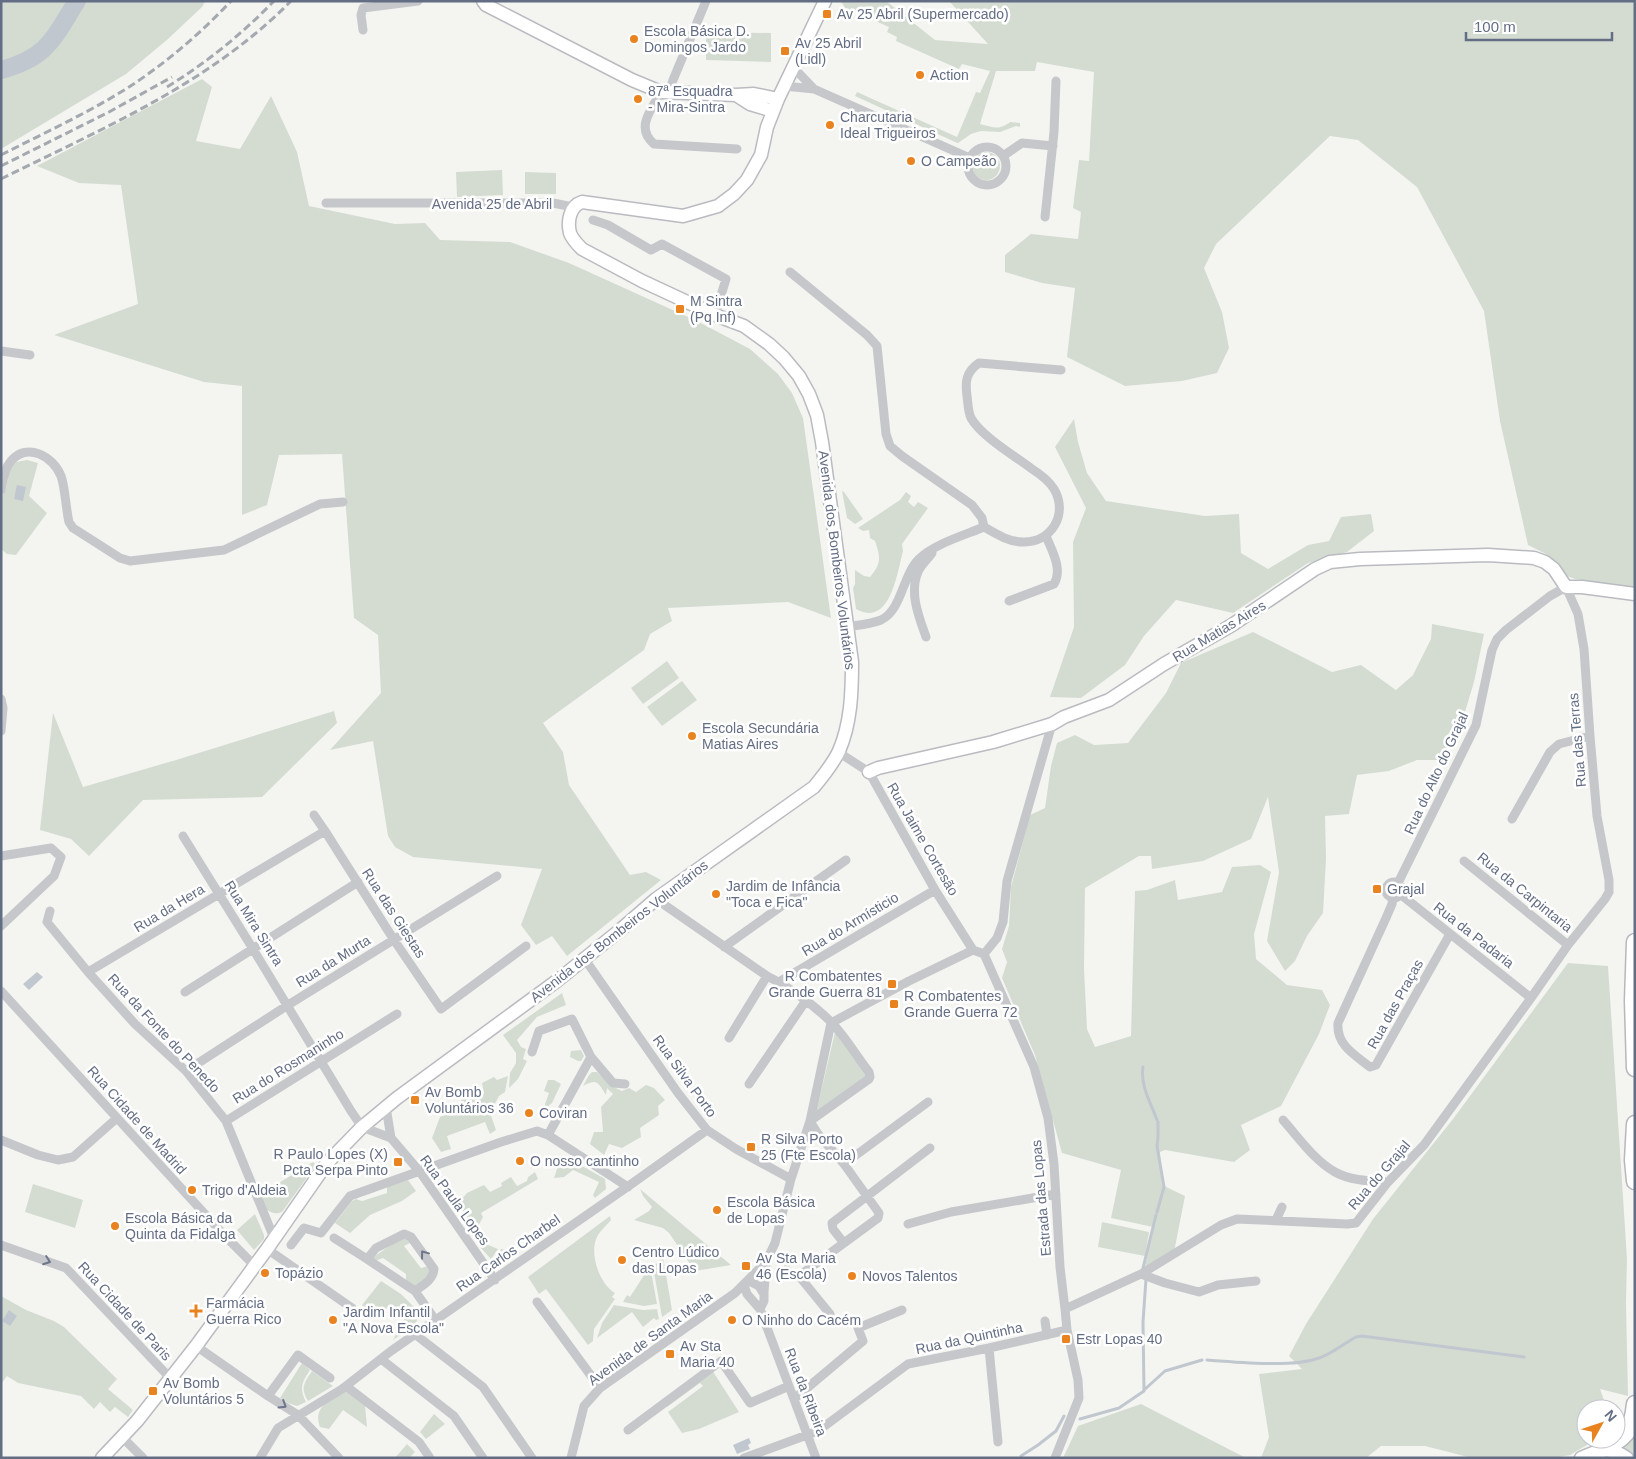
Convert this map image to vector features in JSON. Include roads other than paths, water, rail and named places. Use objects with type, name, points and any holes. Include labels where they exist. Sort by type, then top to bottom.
[{"type":"highway","points":[[1635,942],[1632,1001],[1635,1068]]},
{"type":"highway","points":[[1635,1124],[1633,1160],[1635,1180]]},
{"type":"highway","points":[[1590,1455],[1619,1441],[1627,1433],[1633,1423],[1635,1404]]},
{"type":"street","points":[[363,30],[361,15],[363,8],[418,1]]},
{"type":"street","points":[[482,1],[486,5],[632,80],[665,92],[754,94],[776,105]]},
{"type":"street","points":[[706,1],[673,80],[646,121],[647,138],[654,144],[737,149]]},
{"type":"street","name":"Avenida 25 de Abril","points":[[326,203],[553,203],[573,207],[582,202],[590,202],[683,216],[718,206],[734,194],[747,180],[761,155],[767,127],[776,105],[825,1]]},
{"type":"street","points":[[793,67],[814,89]]},
{"type":"street","points":[[1044,217],[1053,146],[1056,81]]},
{"type":"street","points":[[784,86],[814,89],[970,158]]},
{"type":"street","points":[[736,95],[750,104],[767,127]]},
{"type":"street","points":[[750,104],[776,105]]},
{"type":"street","points":[[1003,156],[1022,143],[1053,146]]},
{"type":"street","points":[[988,147],[994,148],[1003,156],[1006,162],[1004,176],[999,182],[992,185],[978,183],[969,172],[970,158],[977,150],[988,147]]},
{"type":"street","name":"Avenida dos Bombeiros Voluntários","points":[[102,1458],[171,1379],[327,1162],[362,1127],[397,1098],[524,1006],[619,931],[656,899],[814,787],[830,767],[838,752],[848,721],[852,690],[852,662],[822,442],[817,415],[808,394],[799,376],[784,358],[769,344],[744,326],[715,315],[642,281],[582,249],[574,241],[570,232],[570,215],[573,207]]},
{"type":"street","points":[[593,220],[608,225],[651,250],[662,244],[726,279],[715,315]]},
{"type":"street","points":[[790,272],[867,335],[876,346],[886,434],[890,446],[972,504],[982,518],[984,527],[1006,539],[1032,542],[1046,536],[1059,521],[1060,505],[1055,490],[1043,477],[978,429],[970,416],[965,382],[972,368],[979,363],[1061,370]]},
{"type":"street","points":[[1,351],[30,355]]},
{"type":"street","points":[[1,490],[4,472],[18,454],[32,452],[48,457],[60,476],[68,522],[73,528],[120,558],[130,561],[224,550],[320,504],[342,502]]},
{"type":"street","points":[[847,627],[881,620],[896,606],[906,577],[920,557],[937,547],[984,527]]},
{"type":"street","points":[[1008,601],[1054,584],[1058,578],[1058,569],[1046,536]]},
{"type":"street","points":[[926,637],[919,617],[914,590],[918,571],[937,547]]},
{"type":"street","name":"Rua Matias Aires","points":[[869,772],[878,768],[993,742],[1052,724],[1064,717],[1109,700],[1164,664],[1232,625],[1315,569],[1330,562],[1446,555],[1534,558],[1545,562],[1554,569],[1566,587]]},
{"type":"street","points":[[1566,587],[1582,587],[1635,594]]},
{"type":"street","name":"Rua das Terras","points":[[1566,587],[1578,614],[1584,649],[1597,816],[1609,880],[1609,892]]},
{"type":"street","name":"Rua do Alto do Grajal","points":[[1398,883],[1476,725],[1480,714],[1492,650],[1497,638],[1550,596],[1566,587]]},
{"type":"street","points":[[1,699],[3,708],[1,731]]},
{"type":"street","points":[[831,1023],[909,981],[973,950],[984,954],[997,938],[1003,922],[1007,881],[1052,724]]},
{"type":"street","points":[[1512,819],[1550,752],[1559,744],[1590,736]]},
{"type":"street","name":"Rua Jaime Cortesão","points":[[838,752],[869,772],[935,890],[973,950]]},
{"type":"street","points":[[314,815],[325,831]]},
{"type":"street","name":"Rua das Giestas","points":[[325,831],[394,940],[440,1008],[526,946]]},
{"type":"street","name":"Rua da Hera","points":[[88,972],[325,831]]},
{"type":"street","name":"Rua Mira Sintra","points":[[183,836],[362,1127]]},
{"type":"street","points":[[1,856],[51,848],[61,857],[54,876],[1,926]]},
{"type":"street","points":[[724,947],[846,860]]},
{"type":"street","name":"Rua da Carpintaria","points":[[1464,861],[1568,945]]},
{"type":"street","name":"Rua da Murta","points":[[186,1071],[288,1005],[497,876]]},
{"type":"street","points":[[185,992],[358,882]]},
{"type":"street","points":[[1391,882],[1398,883],[1402,890],[1397,896],[1387,894],[1386,887],[1391,882]]},
{"type":"street","name":"Rua do Armísticio","points":[[779,982],[935,890]]},
{"type":"street","name":"Rua do Grajal","points":[[1065,1309],[1141,1274],[1221,1224],[1237,1219],[1356,1223],[1388,1182],[1424,1145],[1568,945],[1609,892]]},
{"type":"street","name":"Rua da Padaria","points":[[1397,896],[1450,934],[1531,998]]},
{"type":"street","name":"Rua das Praças","points":[[1397,896],[1338,1023],[1337,1032],[1343,1044],[1370,1067],[1376,1065],[1450,934]]},
{"type":"street","points":[[656,899],[806,1002],[831,1023],[869,1072],[869,1079],[810,1122],[844,1164],[879,1214],[878,1218],[799,1276],[830,1314]]},
{"type":"street","name":"Rua da Fonte do Penedo","points":[[50,911],[47,922],[88,972],[135,1024],[186,1071],[226,1121],[270,1243]]},
{"type":"street","name":"Estrada das Lopas","points":[[984,954],[1034,1067],[1048,1118],[1067,1330],[1078,1380],[1079,1398],[1055,1458]]},
{"type":"street","name":"Rua Silva Porto","points":[[584,958],[707,1130],[791,1180]]},
{"type":"street","points":[[729,1038],[767,976]]},
{"type":"street","name":"Rua Cidade de Madrid","points":[[1,991],[242,1255],[254,1265]]},
{"type":"street","points":[[749,1084],[806,1002]]},
{"type":"street","name":"Rua do Rosmaninho","points":[[226,1121],[397,1014]]},
{"type":"street","points":[[532,1052],[539,1031],[572,1018],[591,1057],[614,1083],[625,1084]]},
{"type":"street","name":"Avenida de Santa Maria","points":[[572,1458],[584,1406],[600,1388],[735,1293],[766,1262],[775,1243],[791,1180],[810,1122],[831,1023]]},
{"type":"street","points":[[548,1136],[591,1057]]},
{"type":"street","points":[[844,1164],[928,1102]]},
{"type":"street","points":[[386,1107],[391,1138]]},
{"type":"street","points":[[1,1140],[38,1155],[58,1160],[73,1157],[117,1118]]},
{"type":"street","points":[[1284,1120],[1314,1156],[1335,1172],[1347,1177],[1388,1182]]},
{"type":"street","name":"Rua Paula Lopes","points":[[362,1127],[391,1138],[420,1172],[495,1280]]},
{"type":"street","name":"Rua Carlos Charbel","points":[[260,1458],[278,1428],[346,1386],[381,1359],[707,1130]]},
{"type":"street","points":[[291,1245],[304,1228],[320,1233],[350,1196],[537,1131],[548,1136],[628,1187]]},
{"type":"street","points":[[843,1242],[833,1229],[832,1223],[930,1148]]},
{"type":"street","points":[[908,1224],[951,1212],[1056,1194]]},
{"type":"street","points":[[1276,1220],[1282,1207]]},
{"type":"street","points":[[367,1259],[376,1248],[401,1235],[408,1235],[434,1269],[432,1277],[415,1291]]},
{"type":"street","points":[[334,1238],[415,1291],[436,1321]]},
{"type":"street","points":[[270,1243],[352,1308]]},
{"type":"street","name":"Rua Cidade de Paris","points":[[1,1245],[66,1268],[171,1379]]},
{"type":"street","points":[[735,1293],[760,1309],[764,1301],[766,1262]]},
{"type":"street","points":[[1141,1274],[1199,1292],[1218,1285],[1256,1281]]},
{"type":"street","points":[[746,1283],[759,1286],[764,1294]]},
{"type":"street","name":"Rua da Ribeira","points":[[746,1283],[747,1294],[760,1309],[816,1458]]},
{"type":"street","points":[[537,1302],[600,1388]]},
{"type":"street","points":[[794,1398],[863,1341],[858,1328],[902,1310]]},
{"type":"street","points":[[1045,1321],[1047,1335]]},
{"type":"street","name":"Rua da Quintinha","points":[[744,1458],[818,1431],[908,1364],[1067,1330]]},
{"type":"street","points":[[416,1335],[483,1387],[532,1458]]},
{"type":"street","points":[[196,1346],[298,1415],[339,1458]]},
{"type":"street","points":[[989,1348],[998,1442]]},
{"type":"street","points":[[268,1396],[298,1355],[330,1378]]},
{"type":"street","points":[[381,1359],[454,1416],[483,1458]]},
{"type":"street","points":[[628,1430],[721,1361],[750,1403],[789,1386]]},
{"type":"street","points":[[346,1386],[419,1442],[430,1458]]},
{"type":"street","points":[[122,1437],[143,1458]]},
{"type":"street","points":[[1590,1455],[1610,1450],[1620,1453],[1627,1458]]},
{"type":"waterway","points":[[1,70],[29,59],[48,45],[77,1]]},
{"type":"waterway","points":[[1143,1067],[1143,1081],[1157,1120]]},
{"type":"waterway","points":[[1158,1122],[1158,1136]]},
{"type":"waterway","points":[[1157,1212],[1164,1187],[1157,1146],[1158,1138]]},
{"type":"waterway","points":[[1143,1268],[1156,1215]]},
{"type":"waterway","points":[[1080,1419],[1119,1408],[1144,1391],[1143,1322],[1146,1279]]},
{"type":"waterway","points":[[1207,1360],[1264,1364],[1308,1361],[1324,1356],[1356,1337],[1362,1336],[1524,1357]]},
{"type":"waterway","points":[[1144,1390],[1165,1371],[1202,1360]]},
{"type":"waterway","points":[[1021,1456],[1056,1431],[1064,1416]]},
{"type":"railway","points":[[1,155],[82,114],[129,87],[183,47],[231,1]]},
{"type":"railway","points":[[167,87],[223,48],[274,1]]},
{"type":"railway","points":[[1,179],[116,122],[190,80],[225,57],[291,1]]},
{"type":"railway","points":[[1,166],[109,112],[172,77]]},
{"type":"place","name":"Av 25 Abril (Supermercado)","points":[[827,14]]},
{"type":"place","name":"Escola Básica D. Domingos Jardo","points":[[634,39]]},
{"type":"place","name":"Av 25 Abril (Lidl)","points":[[785,51]]},
{"type":"place","name":"Action","points":[[920,75]]},
{"type":"place","name":"87ª Esquadra - Mira-Sintra","points":[[638,99]]},
{"type":"place","name":"Charcutaria Ideal Trigueiros","points":[[830,125]]},
{"type":"place","name":"O Campeão","points":[[911,161]]},
{"type":"place","name":"M Sintra (Pq Inf)","points":[[680,309]]},
{"type":"place","name":"Escola Secundária Matias Aires","points":[[692,736]]},
{"type":"place","name":"Grajal","points":[[1377,889]]},
{"type":"place","name":"Jardim de Infância \"Toca e Fica\"","points":[[716,894]]},
{"type":"place","name":"R Combatentes Grande Guerra 81","points":[[892,984]]},
{"type":"place","name":"R Combatentes Grande Guerra 72","points":[[894,1004]]},
{"type":"place","name":"Av Bomb Voluntários 36","points":[[415,1100]]},
{"type":"place","name":"Coviran","points":[[529,1113]]},
{"type":"place","name":"R Silva Porto 25 (Fte Escola)","points":[[751,1147]]},
{"type":"place","name":"O nosso cantinho","points":[[520,1161]]},
{"type":"place","name":"R Paulo Lopes (X) Pcta Serpa Pinto","points":[[398,1162]]},
{"type":"place","name":"Trigo d'Aldeia","points":[[192,1190]]},
{"type":"place","name":"Escola Básica de Lopas","points":[[717,1210]]},
{"type":"place","name":"Escola Básica da Quinta da Fidalga","points":[[115,1226]]},
{"type":"place","name":"Centro Lúdico das Lopas","points":[[622,1260]]},
{"type":"place","name":"Av Sta Maria 46 (Escola)","points":[[746,1266]]},
{"type":"place","name":"Topázio","points":[[265,1273]]},
{"type":"place","name":"Novos Talentos","points":[[852,1276]]},
{"type":"place","name":"Farmácia Guerra Rico","points":[[196,1311]]},
{"type":"place","name":"Jardim Infantil \"A Nova Escola\"","points":[[333,1320]]},
{"type":"place","name":"O Ninho do Cacém","points":[[732,1320]]},
{"type":"place","name":"Estr Lopas 40","points":[[1066,1339]]},
{"type":"place","name":"Av Sta Maria 40","points":[[670,1354]]},
{"type":"place","name":"Av Bomb Voluntários 5","points":[[153,1391]]}]
